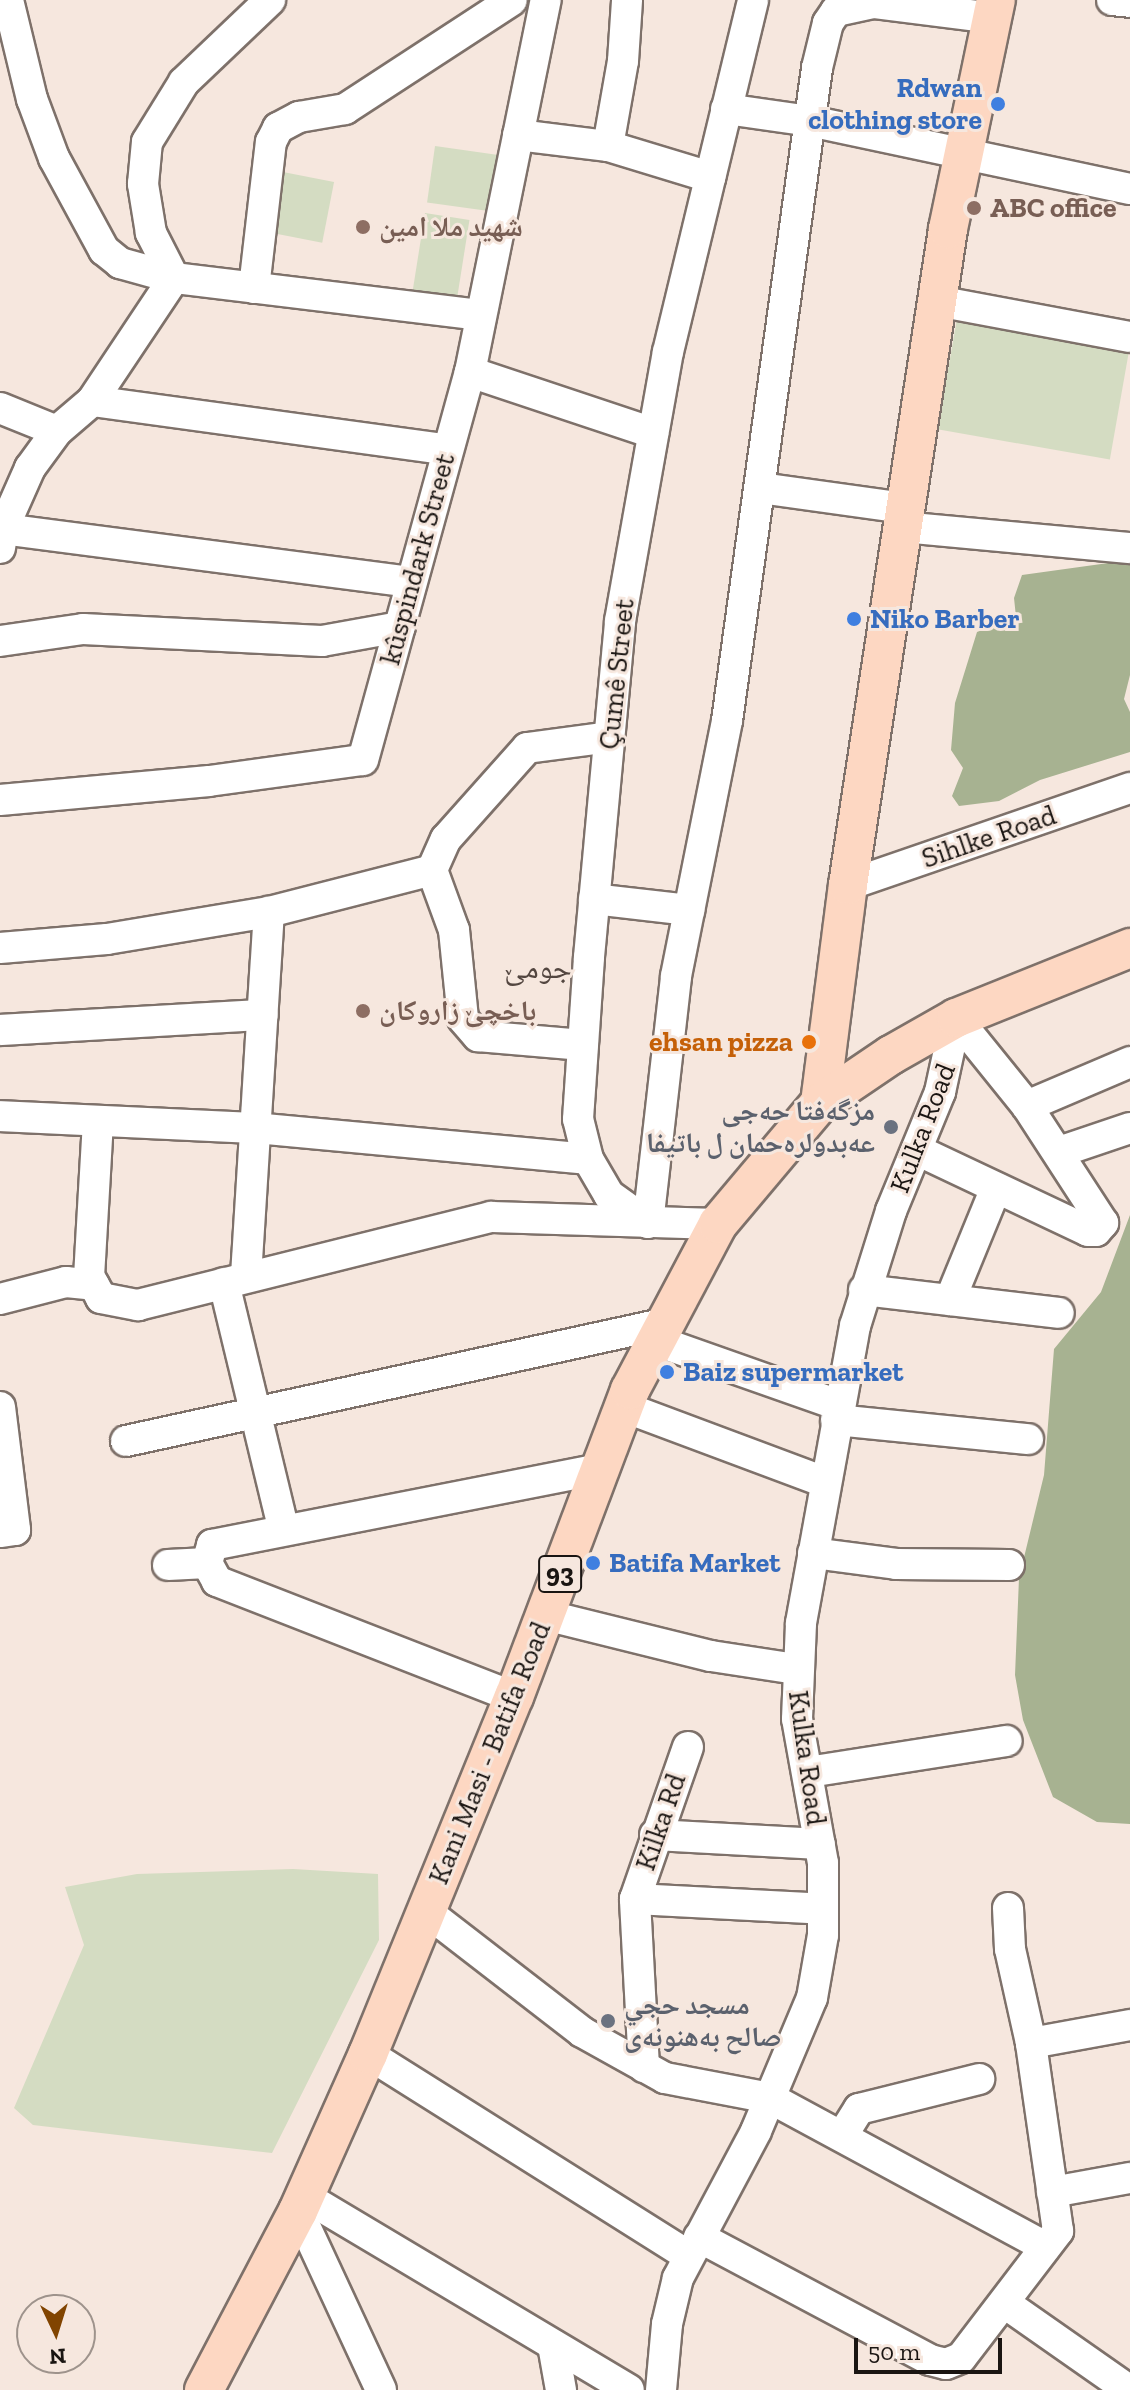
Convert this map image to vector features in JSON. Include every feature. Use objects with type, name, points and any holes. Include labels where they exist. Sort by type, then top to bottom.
[{"type":"main road","points":[[820,1103],[848,885],[937,301],[994,9]]},
{"type":"main road","name":"Kani Masi - Batifa Road","points":[[204,2390],[301,2204],[368,2054],[514,1697],[624,1407],[658,1332],[718,1224],[820,1103],[942,1027],[1130,948]]},
{"type":"main road","points":[[832,1009],[846,1037],[860,1044],[942,1027]]},
{"type":"street","points":[[8,0],[32,99],[54,158],[104,250],[120,263],[174,278],[481,315]]},
{"type":"street","points":[[174,278],[151,233],[143,184],[147,142],[184,82],[270,0]]},
{"type":"street","points":[[254,288],[271,142],[278,128],[299,117],[345,109],[512,0]]},
{"type":"street","name":"kûspindark Street","points":[[0,800],[209,781],[363,760],[470,372],[546,0]]},
{"type":"street","points":[[608,146],[623,61],[627,0]]},
{"type":"street","name":"Çumê Street","points":[[648,1223],[609,1195],[588,1159],[578,1119],[594,899],[620,621],[653,433],[753,0]]},
{"type":"street","points":[[1112,0],[1130,2]]},
{"type":"street","points":[[648,1223],[676,976],[727,721],[817,68],[836,11],[875,3],[994,9]]},
{"type":"street","points":[[726,109],[810,121],[1130,189]]},
{"type":"street","points":[[518,135],[608,146],[710,177]]},
{"type":"street","points":[[174,278],[92,401],[57,431],[30,468],[1,539],[412,582]]},
{"type":"street","points":[[937,301],[1130,337]]},
{"type":"street","points":[[470,372],[653,433]]},
{"type":"street","points":[[92,401],[448,450]]},
{"type":"street","points":[[0,408],[57,431]]},
{"type":"street","points":[[760,488],[904,518],[1130,548]]},
{"type":"street","points":[[0,641],[83,629],[322,641],[400,627]]},
{"type":"street","points":[[583,1045],[478,1036],[471,1028],[460,1006],[454,930],[432,870],[446,839],[527,748],[609,737]]},
{"type":"street","name":"Sihlke Road","points":[[848,885],[1130,788]]},
{"type":"street","points":[[0,948],[107,939],[269,912],[432,870]]},
{"type":"street","points":[[594,899],[689,910]]},
{"type":"street","points":[[269,912],[255,1128],[235,1279],[283,1527]]},
{"type":"street","points":[[0,1030],[263,1015]]},
{"type":"street","points":[[919,1151],[1096,1231],[1103,1223],[1100,1213],[1027,1106],[942,1027]]},
{"type":"street","name":"Kulka Road","points":[[669,2386],[667,2324],[694,2247],[770,2098],[812,1998],[823,1909],[820,1844],[797,1719],[796,1669],[825,1482],[864,1290],[919,1151],[950,1061],[942,1027]]},
{"type":"street","points":[[1027,1106],[1130,1062]]},
{"type":"street","points":[[0,1116],[255,1128],[588,1159]]},
{"type":"street","points":[[98,1121],[89,1276],[101,1298],[138,1305],[491,1217],[718,1224]]},
{"type":"street","points":[[1059,1152],[1130,1128]]},
{"type":"street","points":[[950,1300],[996,1188]]},
{"type":"street","points":[[0,1299],[66,1282],[94,1285]]},
{"type":"street","points":[[864,1290],[1059,1313]]},
{"type":"street","points":[[126,1441],[658,1332],[838,1412],[1028,1439]]},
{"type":"street","points":[[0,1407],[15,1530],[0,1532]]},
{"type":"street","points":[[624,1407],[825,1482]]},
{"type":"street","points":[[514,1697],[217,1581],[207,1563],[212,1545],[283,1527],[600,1469]]},
{"type":"street","points":[[813,1553],[896,1564],[1009,1565]]},
{"type":"street","points":[[168,1565],[207,1563]]},
{"type":"street","points":[[545,1615],[711,1656],[796,1669]]},
{"type":"street","points":[[808,1772],[1007,1741]]},
{"type":"street","name":"Kilka Rd","points":[[635,1899],[688,1747]]},
{"type":"street","points":[[655,1835],[820,1844]]},
{"type":"street","points":[[644,2067],[635,1899],[823,1909]]},
{"type":"street","points":[[368,2054],[694,2247],[946,2364],[961,2358],[1006,2304],[1058,2231],[1031,2043],[1010,1949],[1008,1908]]},
{"type":"street","points":[[427,1912],[582,2032],[644,2067],[665,2078],[770,2098],[1045,2247]]},
{"type":"street","points":[[1031,2043],[1130,2025]]},
{"type":"street","points":[[842,2136],[859,2109],[979,2079]]},
{"type":"street","points":[[1052,2192],[1129,2179]]},
{"type":"street","points":[[301,2204],[629,2390]]},
{"type":"street","points":[[301,2204],[381,2390]]},
{"type":"street","points":[[1006,2304],[1129,2390]]},
{"type":"street","points":[[553,2345],[561,2390]]},
{"type":"green space","points":[[435,146],[498,155],[490,211],[427,202]]},
{"type":"green space","points":[[283,172],[334,182],[322,243],[271,233]]},
{"type":"green space","points":[[425,213],[469,220],[457,299],[412,292]]},
{"type":"green space","points":[[958,313],[1130,343],[1110,460],[938,429]]},
{"type":"green space","points":[[1130,560],[1130,675],[1124,699],[1130,712],[1130,752],[1040,780],[999,801],[959,806],[952,796],[963,768],[951,750],[955,703],[977,632],[1016,617],[1014,598],[1022,575]]},
{"type":"green space","points":[[1130,1215],[1130,1824],[1097,1822],[1053,1797],[1023,1720],[1015,1675],[1019,1578],[1044,1475],[1054,1349],[1101,1292]]},
{"type":"green space","points":[[293,1869],[378,1874],[379,1940],[272,2153],[33,2125],[14,2108],[84,1945],[65,1887],[137,1874]]},
{"type":"place","name":"Rdwan clothing store","points":[[998,104]]},
{"type":"place","name":"ABC office","points":[[974,208]]},
{"type":"place","name":"شهيد ملا امين","points":[[363,227]]},
{"type":"place","name":"Niko Barber","points":[[854,619]]},
{"type":"place","name":"باخچێ زاروکان","points":[[363,1011]]},
{"type":"place","name":"ehsan pizza","points":[[809,1042]]},
{"type":"place","name":"مزگەفتا حەجی عەبدولرەحمان ل باتیفا","points":[[891,1127]]},
{"type":"place","name":"Baiz supermarket","points":[[667,1372]]},
{"type":"place","name":"Batifa Market","points":[[593,1563]]},
{"type":"place","name":"مسجد حجي صالح بەھنونەی","points":[[608,2021]]},
{"type":"district","name":"جومێ","points":[[538,968]]}]
